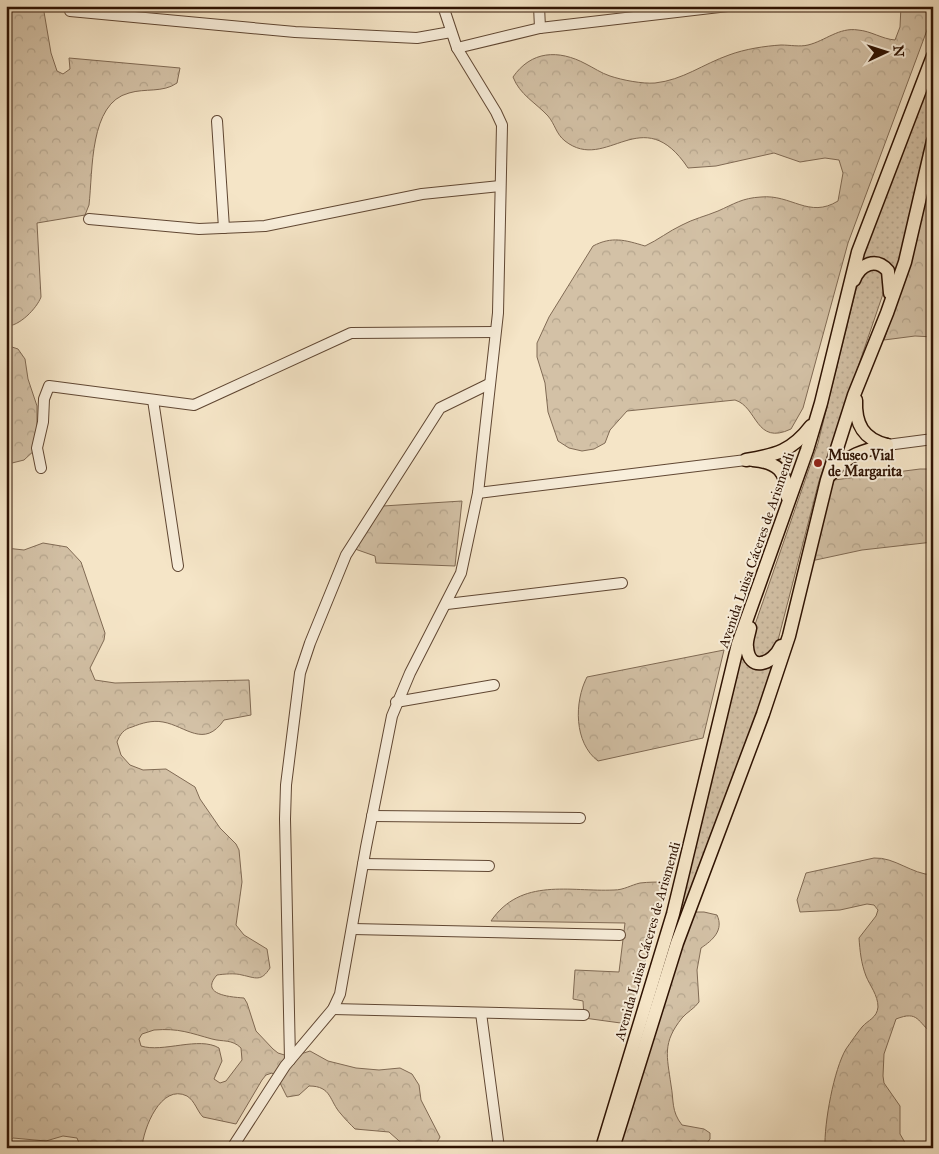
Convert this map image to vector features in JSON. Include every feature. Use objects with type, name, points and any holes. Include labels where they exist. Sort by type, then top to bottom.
[{"type":"main road","name":"Avenida Luisa Cáceres de Arismendi","points":[[602,1148],[673,914],[738,644],[817,418],[845,304],[869,221],[933,56]]},
{"type":"main road","name":"Avenida Luisa Cáceres de Arismendi","points":[[613,1148],[677,943],[784,652],[827,480],[856,390],[905,262],[933,141]]},
{"type":"main road","points":[[845,304],[860,268],[866,264],[877,264],[888,271],[890,278],[887,313]]},
{"type":"main road","points":[[856,390],[856,416],[862,431],[875,442],[887,445]]},
{"type":"main road","points":[[746,460],[773,455],[790,448],[799,441],[817,418]]},
{"type":"main road","points":[[827,480],[836,467],[852,455],[887,445]]},
{"type":"main road","points":[[746,460],[769,464],[783,473],[787,487],[788,504]]},
{"type":"main road","points":[[778,529],[747,639],[748,653],[756,662],[767,662],[776,656],[804,574]]},
{"type":"street","points":[[232,1148],[290,1060],[333,1009],[340,994],[372,816],[396,702],[447,604],[466,554],[478,493],[498,312],[502,126],[496,112],[457,48],[450,32],[443,6]]},
{"type":"street","points":[[539,6],[540,28]]},
{"type":"street","points":[[457,48],[540,28],[728,6]]},
{"type":"street","points":[[70,11],[295,32],[417,38],[450,32]]},
{"type":"street","points":[[217,121],[224,228]]},
{"type":"street","points":[[90,219],[199,229],[265,226],[422,194],[500,186]]},
{"type":"street","points":[[41,468],[37,448],[44,422],[44,398],[49,386],[194,405],[351,333],[496,332]]},
{"type":"street","points":[[290,1060],[285,819],[286,785],[300,673],[310,643],[346,555],[405,460],[440,408],[489,384]]},
{"type":"street","points":[[153,400],[178,566]]},
{"type":"street","points":[[887,445],[933,439]]},
{"type":"street","points":[[478,493],[746,460]]},
{"type":"street","points":[[447,604],[622,583]]},
{"type":"street","points":[[396,702],[494,685]]},
{"type":"street","points":[[372,816],[580,818]]},
{"type":"street","points":[[363,864],[490,866]]},
{"type":"street","points":[[353,929],[620,935]]},
{"type":"street","points":[[333,1009],[584,1015]]},
{"type":"street","points":[[481,1013],[499,1148]]},
{"type":"green space","points":[[6,6],[43,6],[51,53],[57,71],[63,74],[70,69],[69,58],[180,68],[177,83],[172,86],[129,93],[116,99],[106,110],[96,140],[89,205],[85,215],[37,223],[41,297],[27,316],[16,323],[6,326]]},
{"type":"green space","points":[[901,6],[933,6],[933,14],[848,243],[803,408],[791,429],[779,433],[770,433],[758,424],[743,404],[735,400],[627,411],[610,430],[605,443],[594,449],[582,451],[569,448],[558,441],[548,412],[545,383],[537,357],[537,343],[549,317],[593,246],[606,241],[619,240],[645,246],[686,223],[738,202],[754,198],[772,197],[818,208],[828,206],[838,201],[843,173],[839,160],[825,158],[800,162],[774,153],[716,166],[688,168],[671,148],[655,139],[640,138],[595,149],[580,149],[562,138],[548,116],[520,89],[513,77],[520,68],[528,62],[546,55],[565,56],[615,77],[638,82],[655,83],[675,79],[742,51],[775,45],[808,45],[838,32],[863,31],[895,40],[900,27]]},
{"type":"green space","points":[[933,67],[933,115],[898,269],[895,271],[880,261],[862,259]]},
{"type":"green space","points":[[933,176],[933,337],[915,336],[884,340],[913,253],[930,181]]},
{"type":"green space","name":"Museo Vial de Margarita","points":[[867,268],[882,270],[885,288],[819,481],[776,648],[760,659],[749,650],[751,636],[818,443],[859,277]]},
{"type":"green space","points":[[6,345],[18,349],[25,359],[28,379],[37,406],[37,448],[24,460],[8,464]]},
{"type":"green space","points":[[927,469],[933,472],[933,542],[862,550],[811,561],[834,480]]},
{"type":"green space","points":[[462,501],[455,566],[376,563],[375,556],[355,549],[383,506]]},
{"type":"green space","points":[[43,543],[67,547],[81,562],[105,633],[104,640],[90,668],[95,680],[115,683],[249,680],[251,715],[224,720],[217,729],[202,734],[163,722],[147,722],[127,729],[121,734],[117,742],[121,755],[130,765],[143,770],[166,769],[195,787],[200,799],[220,828],[236,844],[239,850],[242,882],[236,925],[244,935],[267,949],[270,968],[264,975],[258,978],[236,974],[217,975],[212,982],[212,987],[219,994],[244,998],[256,1031],[278,1053],[291,1057],[310,1051],[328,1061],[356,1068],[379,1070],[400,1068],[412,1074],[419,1085],[421,1100],[440,1137],[434,1145],[426,1148],[407,1148],[389,1132],[355,1129],[337,1109],[326,1091],[309,1086],[299,1095],[287,1097],[277,1077],[272,1073],[266,1075],[262,1080],[236,1124],[203,1117],[190,1098],[178,1094],[169,1096],[155,1110],[146,1130],[142,1148],[81,1148],[77,1138],[63,1136],[46,1141],[13,1138],[6,1144],[6,548],[24,550]],"holes":[[[154,1030],[184,1032],[234,1043],[241,1048],[242,1060],[226,1081],[220,1083],[214,1079],[222,1061],[219,1048],[201,1044],[160,1048],[141,1046],[139,1039],[142,1034]]]},
{"type":"green space","points":[[724,650],[703,738],[598,761],[590,753],[584,744],[578,710],[587,677]]},
{"type":"green space","points":[[740,658],[757,669],[772,668],[773,670],[671,947],[673,929]]},
{"type":"green space","points":[[874,858],[889,860],[917,872],[933,875],[933,1034],[914,1017],[909,1016],[896,1019],[884,1054],[883,1076],[884,1083],[900,1106],[900,1134],[907,1146],[923,1148],[825,1148],[826,1125],[831,1097],[842,1058],[858,1032],[874,1016],[878,1007],[877,998],[863,966],[859,938],[876,916],[878,910],[874,905],[867,904],[840,910],[800,912],[797,900],[806,873]]},
{"type":"green space","points":[[667,882],[628,1024],[584,1018],[583,1001],[573,999],[575,970],[619,972],[625,923],[491,921],[503,907],[517,898],[532,892],[564,889],[618,890],[640,883]]},
{"type":"green space","points":[[695,912],[717,915],[719,925],[716,934],[710,942],[701,948],[697,970],[699,1002],[684,1016],[671,1035],[667,1058],[678,1120],[682,1125],[704,1129],[710,1133],[710,1139],[703,1148],[617,1148],[690,916]]},
{"type":"place","name":"Museo Vial de Margarita","points":[[818,463]]}]
